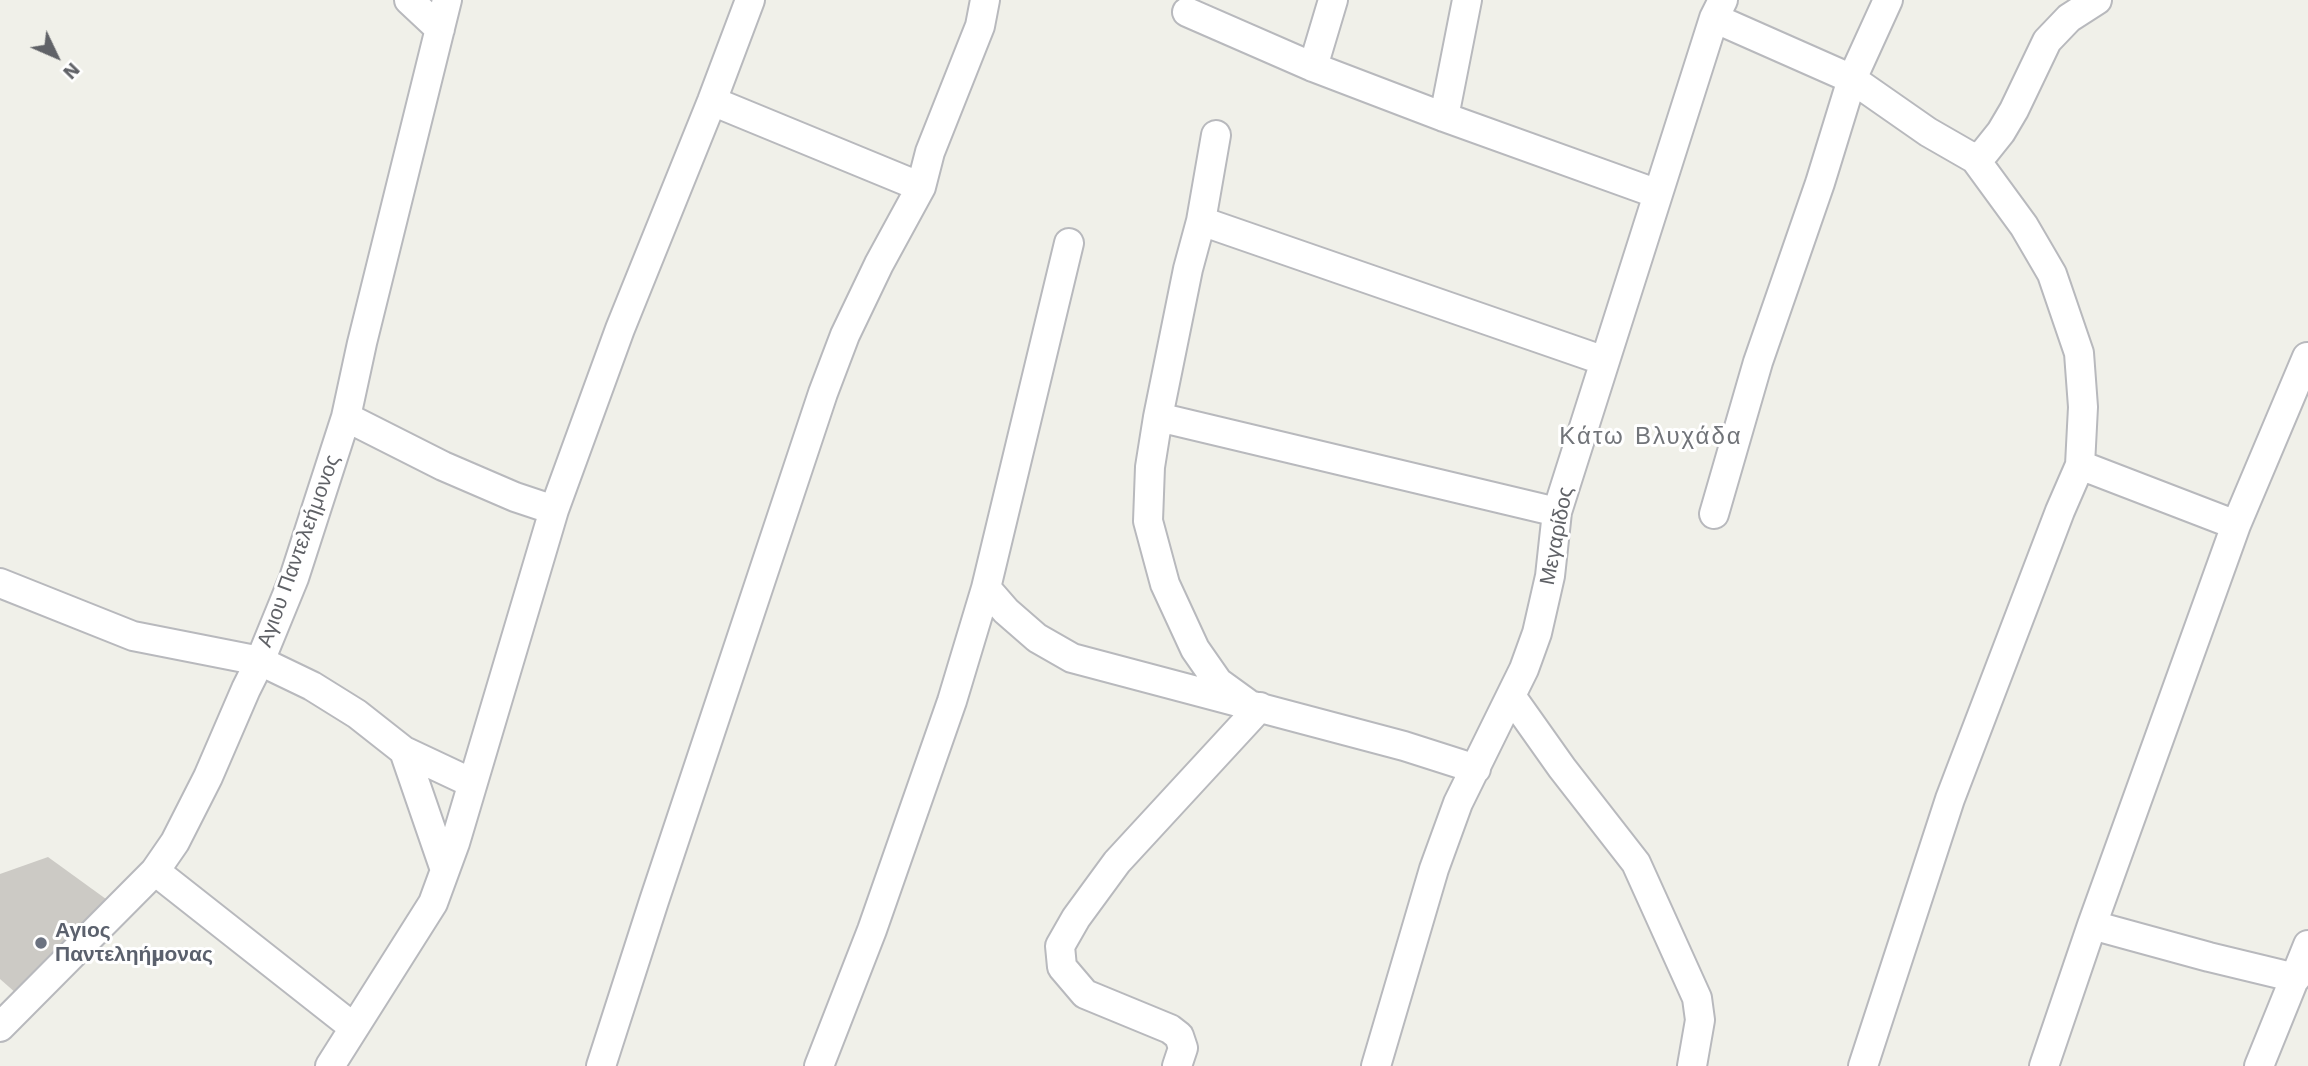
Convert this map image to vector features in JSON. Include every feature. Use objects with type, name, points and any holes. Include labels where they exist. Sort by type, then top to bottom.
[{"type":"street","points":[[410,0],[440,29]]},
{"type":"street","name":"Αγιου Παντελεήμονος","points":[[0,1027],[155,871],[175,842],[208,777],[260,661],[294,578],[346,417],[447,0]]},
{"type":"street","points":[[330,1066],[433,903],[456,842],[554,510],[620,329],[750,0]]},
{"type":"street","points":[[601,1066],[823,393],[845,335],[921,187],[930,152],[980,26],[985,0]]},
{"type":"street","points":[[1313,67],[1333,0]]},
{"type":"street","points":[[1444,117],[1467,0]]},
{"type":"street","points":[[1714,514],[1758,362],[1820,183],[1852,79],[1888,0]]},
{"type":"street","points":[[1975,159],[1985,152],[2014,110],[2047,41],[2069,18],[2097,0]]},
{"type":"street","points":[[1718,9],[1852,79],[1928,132],[1975,159],[2024,226],[2052,274],[2079,353],[2083,407],[2080,465],[1950,799],[1863,1066]]},
{"type":"street","name":"Μεγαρίδος","points":[[1376,1066],[1434,869],[1458,803],[1511,696],[1537,632],[1550,576],[1557,512],[1718,9]]},
{"type":"street","points":[[1187,12],[1313,67],[1658,194]]},
{"type":"street","points":[[712,101],[921,187]]},
{"type":"street","points":[[1216,135],[1201,222],[1188,269],[1158,417],[1150,467],[1148,522],[1165,584],[1195,649],[1218,682],[1254,705]]},
{"type":"street","points":[[1201,222],[1605,360]]},
{"type":"street","points":[[819,1066],[877,917],[952,701],[986,588],[1069,243]]},
{"type":"street","points":[[2044,1066],[2236,525],[2306,358]]},
{"type":"street","points":[[346,417],[443,466],[554,510]]},
{"type":"street","points":[[1158,417],[1557,512]]},
{"type":"street","points":[[2080,465],[2236,525]]},
{"type":"street","points":[[0,583],[132,636],[260,661],[312,686],[357,714],[404,751],[472,783]]},
{"type":"street","points":[[986,588],[1006,611],[1037,638],[1072,658],[1404,746],[1476,769]]},
{"type":"street","points":[[1511,696],[1555,759],[1636,863],[1698,998],[1700,1020],[1692,1066]]},
{"type":"street","points":[[1177,1066],[1183,1048],[1180,1036],[1170,1029],[1085,993],[1062,967],[1060,946],[1076,918],[1117,862],[1254,705]]},
{"type":"street","points":[[404,751],[445,870]]},
{"type":"street","points":[[155,871],[353,1027]]},
{"type":"street","points":[[2092,925],[2296,978]]},
{"type":"street","points":[[2259,1066],[2308,945]]},
{"type":"building","name":"Αγιος Παντεληήμονας","points":[[48,857],[117,907],[25,1001],[0,979],[0,874]]},
{"type":"place","name":"Αγιος Παντεληήμονας","points":[[41,943]]},
{"type":"district","name":"Κάτω Βλυχάδα","points":[[1651,437]]}]
